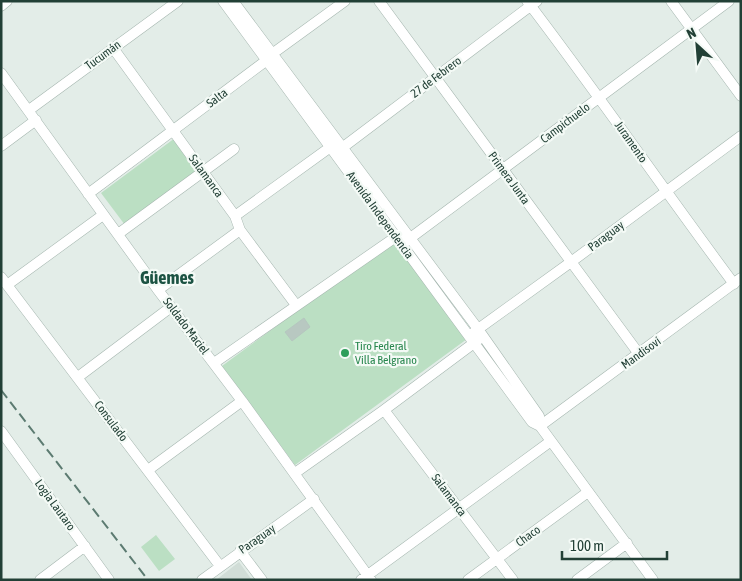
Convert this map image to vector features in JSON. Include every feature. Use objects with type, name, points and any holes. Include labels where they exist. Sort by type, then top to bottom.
[{"type":"street","points":[[1,6],[7,1]]},
{"type":"street","name":"Tucumán","points":[[29,110],[178,1]]},
{"type":"street","name":"Avenida Independencia","points":[[222,1],[270,57]]},
{"type":"street","name":"Avenida Independencia","points":[[234,1],[270,57],[476,336],[532,422],[540,426],[653,580]]},
{"type":"street","name":"Salta","points":[[88,194],[345,1]]},
{"type":"street","name":"Primera Junta","points":[[379,1],[640,354]]},
{"type":"street","points":[[671,1],[741,96]]},
{"type":"street","name":"Campichuelo","points":[[214,363],[296,305],[402,238],[503,170],[729,1]]},
{"type":"street","name":"27 de Febrero","points":[[235,216],[435,78],[532,3]]},
{"type":"street","name":"Juramento","points":[[532,3],[666,192],[737,281]]},
{"type":"street","name":"Salamanca","points":[[113,48],[235,216],[240,230],[296,305]]},
{"type":"street","name":"Soldado Maciel","points":[[1,72],[103,215],[314,499],[367,578]]},
{"type":"street","points":[[1,146],[36,120]]},
{"type":"street","name":"Paraguay","points":[[295,473],[384,410],[572,262],[741,136]]},
{"type":"street","points":[[118,234],[234,149]]},
{"type":"street","points":[[4,281],[103,215]]},
{"type":"street","points":[[158,290],[240,230]]},
{"type":"street","name":"Consulado","points":[[4,281],[220,566]]},
{"type":"street","name":"Mandisoví","points":[[540,426],[737,281]]},
{"type":"street","points":[[78,378],[171,307]]},
{"type":"street","points":[[148,470],[242,401]]},
{"type":"street","name":"Salamanca","points":[[384,410],[513,580]]},
{"type":"street","name":"Logia Lautaro","points":[[1,432],[109,580]]},
{"type":"street","points":[[367,578],[551,441]]},
{"type":"street","name":"Chaco","points":[[468,580],[588,492]]},
{"type":"street","name":"Paraguay","points":[[202,580],[314,499]]},
{"type":"street","points":[[577,580],[627,543]]},
{"type":"street","points":[[40,580],[85,546]]},
{"type":"street","points":[[240,551],[262,580]]},
{"type":"shaded area","points":[[239,562],[252,580],[216,580]]},
{"type":"green space","points":[[175,138],[199,170],[125,225],[101,193]]},
{"type":"green space","name":"Tiro Federal Villa Belgrano","points":[[394,240],[467,339],[295,465],[222,366]]},
{"type":"green space","points":[[156,535],[175,559],[159,571],[141,547]]},
{"type":"building","points":[[304,318],[310,327],[292,341],[285,332]]},
{"type":"railway","points":[[1,390],[148,580]]},
{"type":"place","name":"Tiro Federal Villa Belgrano","points":[[345,353]]},
{"type":"district","name":"Güemes","points":[[167,277]]}]
